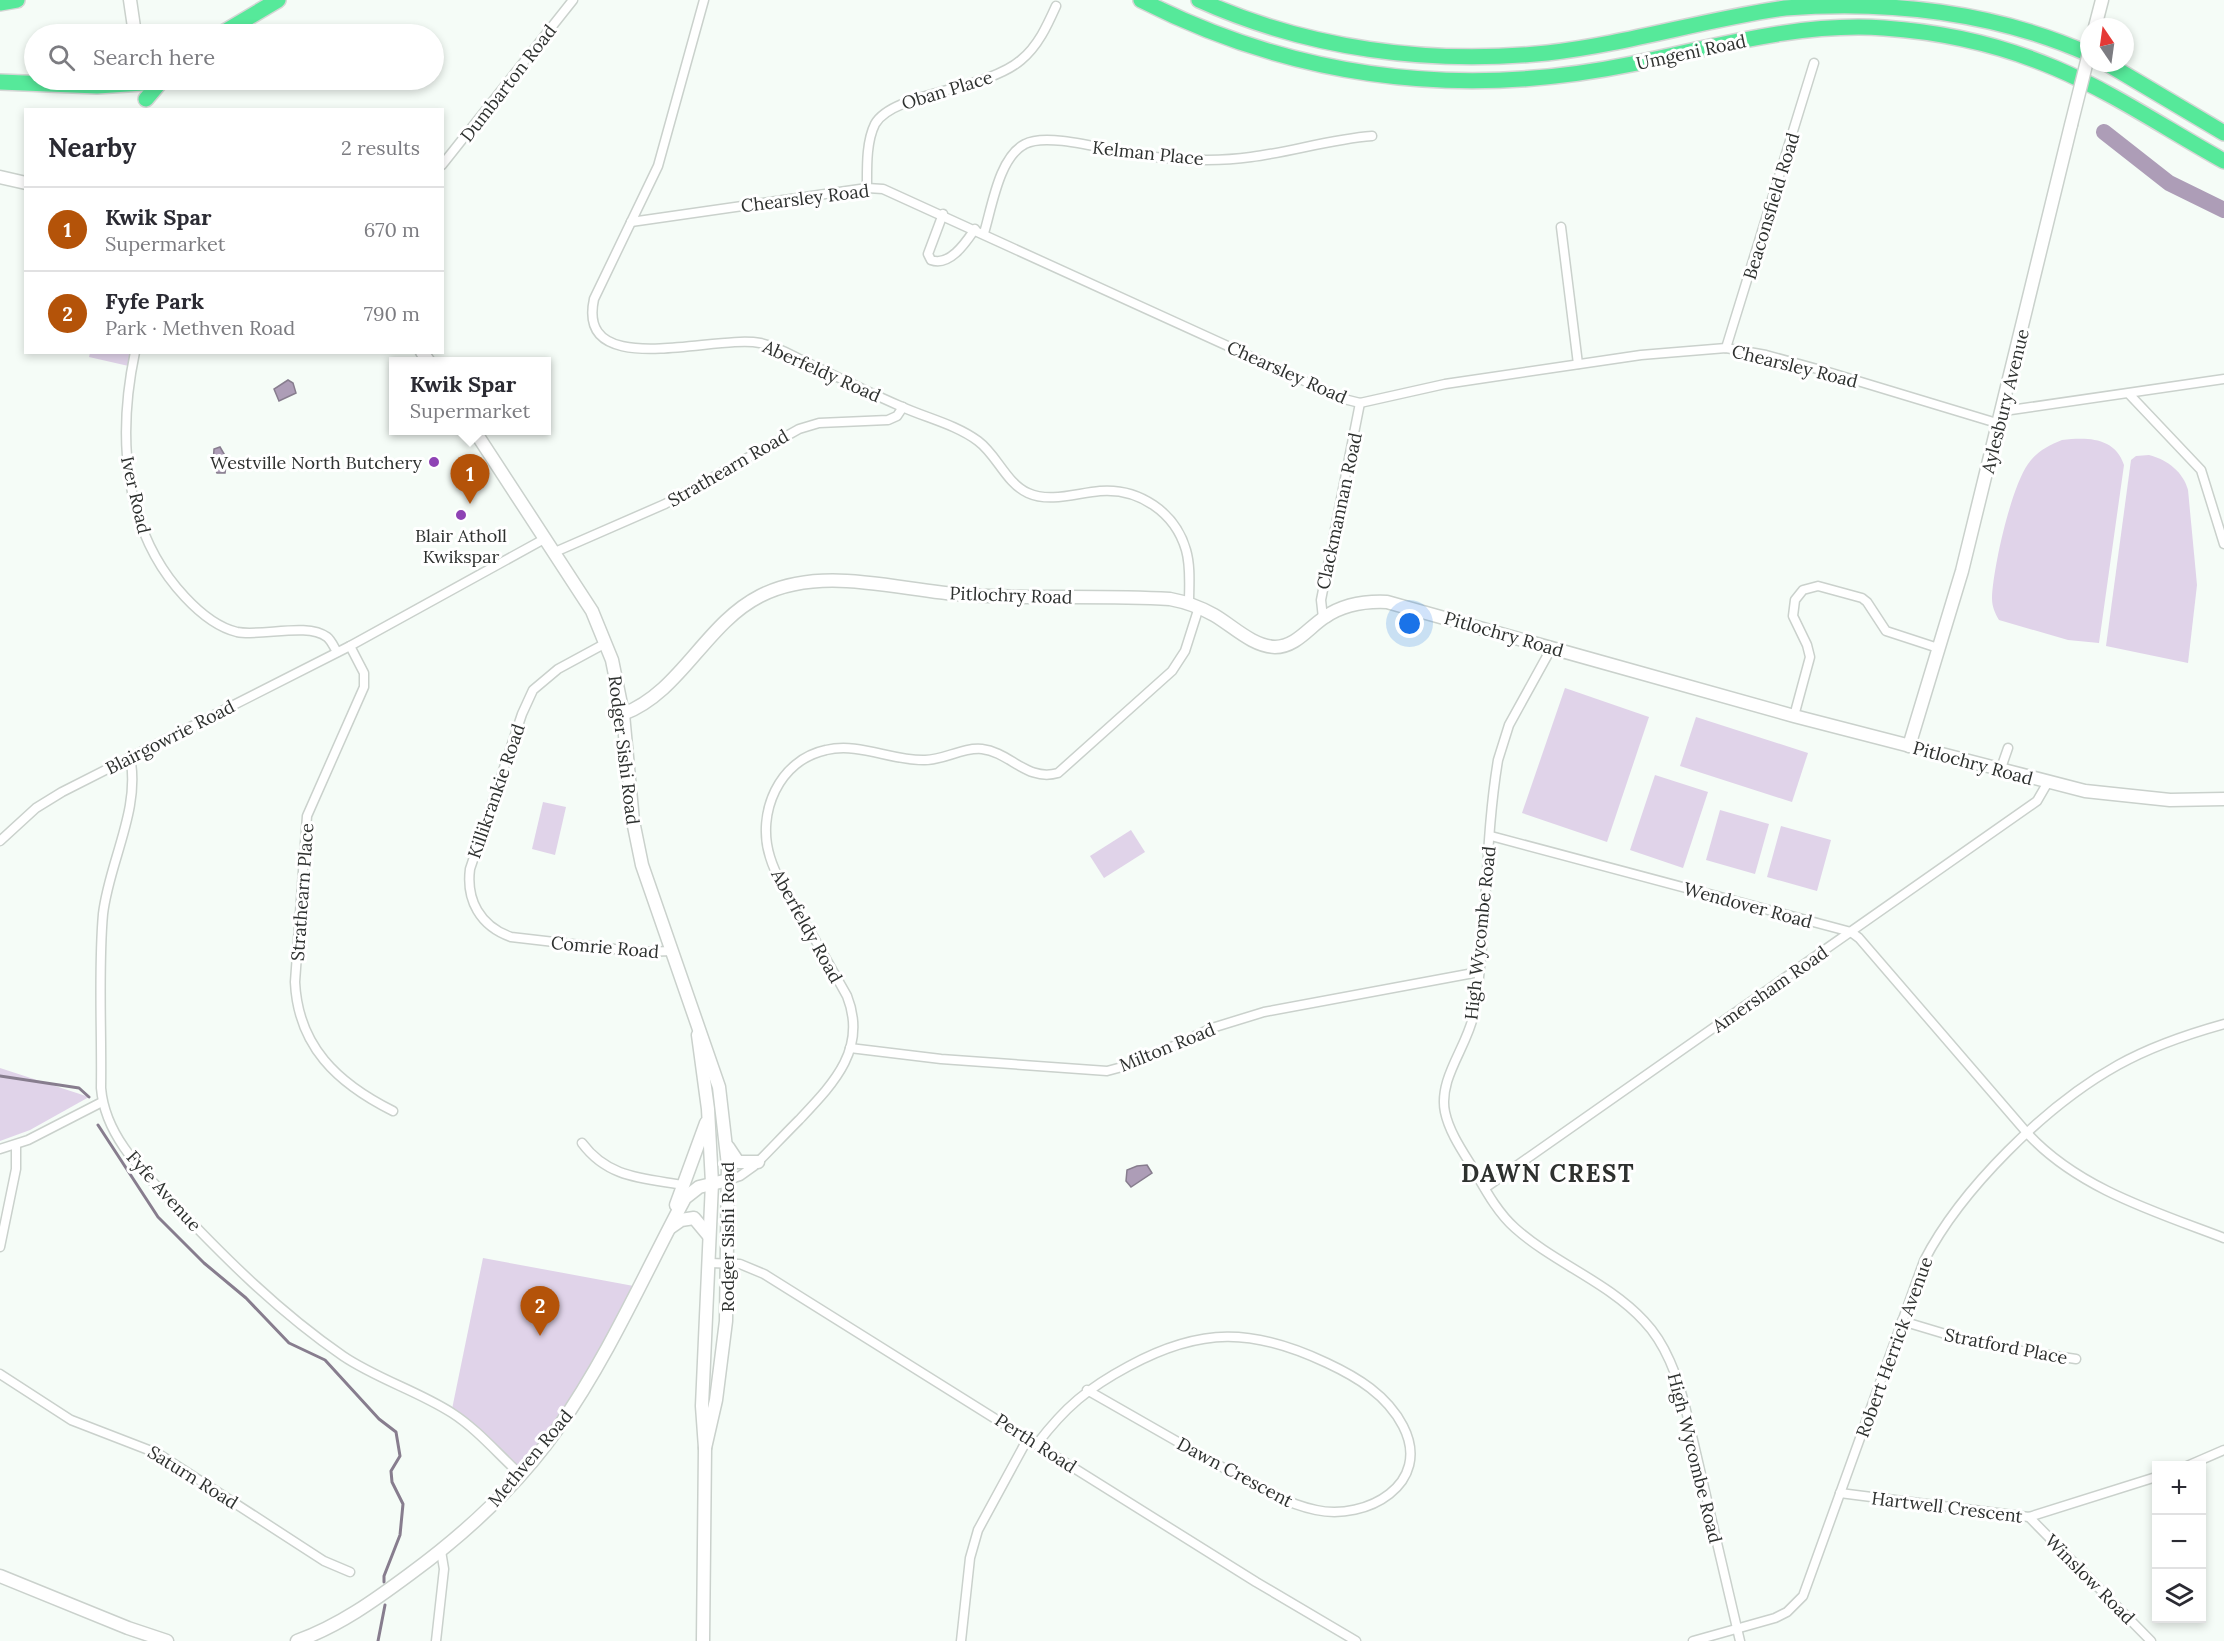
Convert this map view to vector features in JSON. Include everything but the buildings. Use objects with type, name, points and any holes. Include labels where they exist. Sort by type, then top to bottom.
[{"type":"highway","points":[[0,3],[18,0]]},
{"type":"highway","points":[[238,24],[278,0]]},
{"type":"highway","name":"Umgeni Road","points":[[1142,0],[1182,21],[1304,62],[1382,76],[1450,82],[1486,82],[1573,74],[1759,38],[1821,29],[1881,28],[1953,36],[1994,46],[2056,68],[2094,86],[2224,161]]},
{"type":"highway","name":"Umgeni Road","points":[[1199,0],[1232,14],[1317,40],[1384,52],[1427,56],[1479,57],[1566,51],[1786,8],[1870,3],[1969,15],[2009,24],[2080,51]]},
{"type":"highway","points":[[2121,72],[2224,133]]},
{"type":"highway","points":[[0,82],[24,83]]},
{"type":"highway","points":[[146,104],[155,90]]},
{"type":"street","name":"Dumbarton Road","points":[[444,162],[573,0]]},
{"type":"street","name":"Aberfeldy Road","points":[[704,0],[658,166],[594,299],[593,323],[604,340],[621,348],[635,349],[725,341],[765,344],[959,430],[981,443],[1018,486],[1030,494],[1052,497],[1115,491],[1137,495],[1156,506],[1176,528],[1186,550],[1194,605],[1185,651],[1172,671],[1058,772],[1035,774],[992,752],[980,749],[925,760],[835,748],[804,759],[781,778],[773,794],[769,815],[767,835],[769,855],[782,885],[847,996],[854,1016],[850,1047],[831,1086],[758,1162],[740,1176],[729,1180]]},
{"type":"street","points":[[2097,18],[2102,0]]},
{"type":"street","points":[[130,4],[133,24]]},
{"type":"street","name":"Oban Place","points":[[867,188],[871,135],[874,126],[885,112],[903,103],[976,83],[1011,68],[1034,46],[1056,6]]},
{"type":"street","name":"Beaconsfield Road","points":[[1726,348],[1814,63]]},
{"type":"street","name":"Aylesbury Avenue","points":[[1909,746],[1962,571],[2004,411],[2085,72]]},
{"type":"street","name":"Kelman Place","points":[[980,231],[1006,162],[1015,150],[1030,141],[1052,140],[1140,156],[1209,160],[1251,157],[1372,136]]},
{"type":"street","points":[[0,177],[24,183]]},
{"type":"street","name":"Chearsley Road","points":[[631,222],[867,188],[893,192],[1344,399],[1360,403],[1445,384],[1578,364],[1675,350],[1726,348],[1766,355],[1828,372],[2000,424]]},
{"type":"street","points":[[943,214],[928,254],[931,260],[942,262],[980,231]]},
{"type":"street","points":[[1561,227],[1578,364]]},
{"type":"street","name":"Iver Road","points":[[135,354],[127,399],[126,463],[144,533],[162,569],[196,608],[226,628],[244,633],[317,632],[328,638],[337,652]]},
{"type":"street","points":[[2004,411],[2224,379]]},
{"type":"street","points":[[2129,394],[2201,470],[2224,544]]},
{"type":"street","name":"Clackmannan Road","points":[[1323,618],[1321,600],[1360,403]]},
{"type":"street","name":"Strathearn Road","points":[[555,552],[665,504],[799,429],[819,423],[888,420],[897,416],[903,407]]},
{"type":"street","name":"Rodger Sishi Road","points":[[477,435],[592,611],[606,644],[617,676],[637,844],[642,865],[698,1027],[706,1044],[719,1087],[729,1180],[726,1321],[716,1400],[705,1448]]},
{"type":"street","points":[[350,646],[546,538]]},
{"type":"street","name":"Pitlochry Road","points":[[623,714],[654,697],[721,626],[748,603],[770,592],[803,582],[846,582],[964,595],[1159,598],[1194,605],[1253,640],[1275,647],[1292,643],[1323,618],[1354,604],[1388,602],[1794,716],[2000,771],[2085,791],[2124,796],[2193,801],[2224,799]]},
{"type":"street","points":[[1794,716],[1810,657],[1792,611],[1795,600],[1803,590],[1822,586],[1862,598],[1886,631],[1938,648]]},
{"type":"street","name":"Killikrankie Road","points":[[536,941],[501,933],[485,922],[470,896],[470,869],[530,696],[545,678],[606,644]]},
{"type":"street","name":"Blairgowrie Road","points":[[0,841],[41,804],[350,646]]},
{"type":"street","name":"Strathearn Place","points":[[350,646],[364,673],[364,687],[307,816],[295,981],[296,1005],[300,1022],[321,1059],[375,1102],[393,1111]]},
{"type":"street","name":"High Wycombe Road","points":[[1552,647],[1504,736],[1496,772],[1479,972],[1470,1028],[1443,1100],[1451,1129],[1499,1211],[1515,1228],[1626,1304],[1645,1322],[1658,1339],[1675,1373],[1685,1406],[1737,1627]]},
{"type":"street","points":[[2000,771],[2008,748]]},
{"type":"street","name":"Fyfe Avenue","points":[[130,757],[131,796],[103,917],[102,1102],[112,1129],[143,1172],[234,1268],[279,1308],[366,1370],[453,1413],[520,1474]]},
{"type":"street","name":"Amersham Road","points":[[1485,1188],[2037,801],[2048,782]]},
{"type":"street","name":"Wendover Road","points":[[1491,836],[1851,932]]},
{"type":"street","points":[[1851,932],[1859,938],[2028,1134],[2054,1158],[2098,1186],[2136,1204],[2224,1238]]},
{"type":"street","name":"Comrie Road","points":[[536,941],[641,952],[673,951]]},
{"type":"street","name":"Milton Road","points":[[850,1047],[941,1059],[1107,1071],[1137,1063],[1212,1028],[1255,1014],[1479,972]]},
{"type":"street","name":"Robert Herrick Avenue","points":[[1737,1627],[1774,1618],[1797,1603],[1808,1585],[1924,1262],[1942,1230],[1977,1184],[2028,1134],[2079,1092],[2116,1066],[2190,1034],[2224,1024]]},
{"type":"street","name":"Rodger Sishi Road","points":[[698,1027],[708,1113],[712,1183],[702,1406],[705,1448],[703,1641]]},
{"type":"street","points":[[0,1149],[16,1145],[102,1102]]},
{"type":"street","points":[[672,1223],[683,1185],[696,1156],[708,1113]]},
{"type":"street","points":[[582,1143],[598,1162],[621,1173],[683,1185]]},
{"type":"street","points":[[726,1143],[738,1162],[758,1162]]},
{"type":"street","points":[[0,1247],[16,1169],[16,1145]]},
{"type":"street","name":"Methven Road","points":[[299,1641],[358,1611],[441,1551],[479,1518],[520,1474],[557,1429],[591,1377],[688,1194],[712,1183],[729,1180]]},
{"type":"street","points":[[672,1223],[694,1218],[709,1236]]},
{"type":"street","name":"Perth Road","points":[[709,1263],[748,1266],[764,1274],[1356,1641]]},
{"type":"street","name":"Stratford Place","points":[[1902,1321],[1982,1345],[2076,1359]]},
{"type":"street","name":"Dawn Crescent","points":[[1037,1444],[1064,1410],[1087,1390],[1155,1352],[1175,1344],[1213,1336],[1258,1339],[1308,1354],[1354,1375],[1373,1390],[1403,1425],[1408,1441],[1410,1461],[1402,1481],[1387,1497],[1361,1509],[1317,1510],[1285,1501],[1087,1390]]},
{"type":"street","name":"Saturn Road","points":[[0,1374],[71,1420],[159,1454],[324,1561],[350,1572]]},
{"type":"street","points":[[962,1641],[970,1558],[978,1530],[1028,1438]]},
{"type":"street","points":[[2199,1461],[2224,1450]]},
{"type":"street","name":"Hartwell Crescent","points":[[1840,1493],[2029,1517],[2152,1479]]},
{"type":"street","name":"Winslow Road","points":[[2029,1517],[2151,1641]]},
{"type":"street","points":[[436,1641],[444,1569],[441,1551]]},
{"type":"street","points":[[0,1576],[128,1628],[167,1641]]},
{"type":"street","points":[[1693,1641],[1737,1627],[1740,1641]]},
{"type":"shaded area","points":[[90,354],[136,354],[133,367],[89,357]]},
{"type":"shaded area","points":[[288,380],[293,383],[296,393],[279,401],[274,389]]},
{"type":"shaded area","points":[[2090,439],[2107,444],[2120,456],[2124,465],[2099,643],[2068,640],[1999,620],[1993,604],[1993,585],[1999,549],[2015,491],[2028,464],[2035,456],[2062,440]]},
{"type":"shaded area","points":[[220,447],[227,459],[225,473],[217,473],[213,464],[214,449]]},
{"type":"shaded area","points":[[2149,455],[2174,468],[2188,490],[2197,585],[2188,663],[2106,646],[2131,460],[2136,456]]},
{"type":"shaded area","points":[[1565,688],[1649,717],[1607,842],[1522,813]]},
{"type":"shaded area","points":[[1696,717],[1808,753],[1792,802],[1680,766]]},
{"type":"shaded area","points":[[1655,775],[1708,792],[1683,868],[1630,850]]},
{"type":"shaded area","points":[[543,802],[566,807],[555,855],[532,849]]},
{"type":"shaded area","points":[[1720,810],[1769,824],[1755,874],[1706,860]]},
{"type":"shaded area","points":[[1781,826],[1831,840],[1817,891],[1767,877]]},
{"type":"shaded area","points":[[1131,830],[1145,852],[1104,878],[1090,856]]},
{"type":"shaded area","points":[[0,1068],[89,1097],[30,1130],[0,1141]]},
{"type":"shaded area","points":[[1147,1165],[1152,1173],[1131,1187],[1126,1181],[1127,1170]]},
{"type":"shaded area","points":[[483,1258],[639,1287],[586,1384],[519,1474],[451,1414]]},
{"type":"waterway","points":[[2104,132],[2169,183],[2224,210]]},
{"type":"waterway","points":[[0,1076],[79,1088],[89,1097]]},
{"type":"waterway","points":[[98,1125],[158,1217],[204,1263],[246,1298],[289,1343],[325,1360],[379,1419],[396,1432],[400,1456],[391,1471],[392,1482],[403,1504],[400,1535],[384,1576],[384,1582]]},
{"type":"waterway","points":[[378,1641],[385,1605]]},
{"type":"place","name":"Westville North Butchery","points":[[434,462]]},
{"type":"place","name":"Kwik Spar","points":[[470,504]]},
{"type":"place","name":"Blair Atholl Kwikspar","points":[[461,515]]},
{"type":"place","name":"Fyfe Park","points":[[540,1336]]},
{"type":"district","name":"DAWN CREST","points":[[1548,1173]]}]
